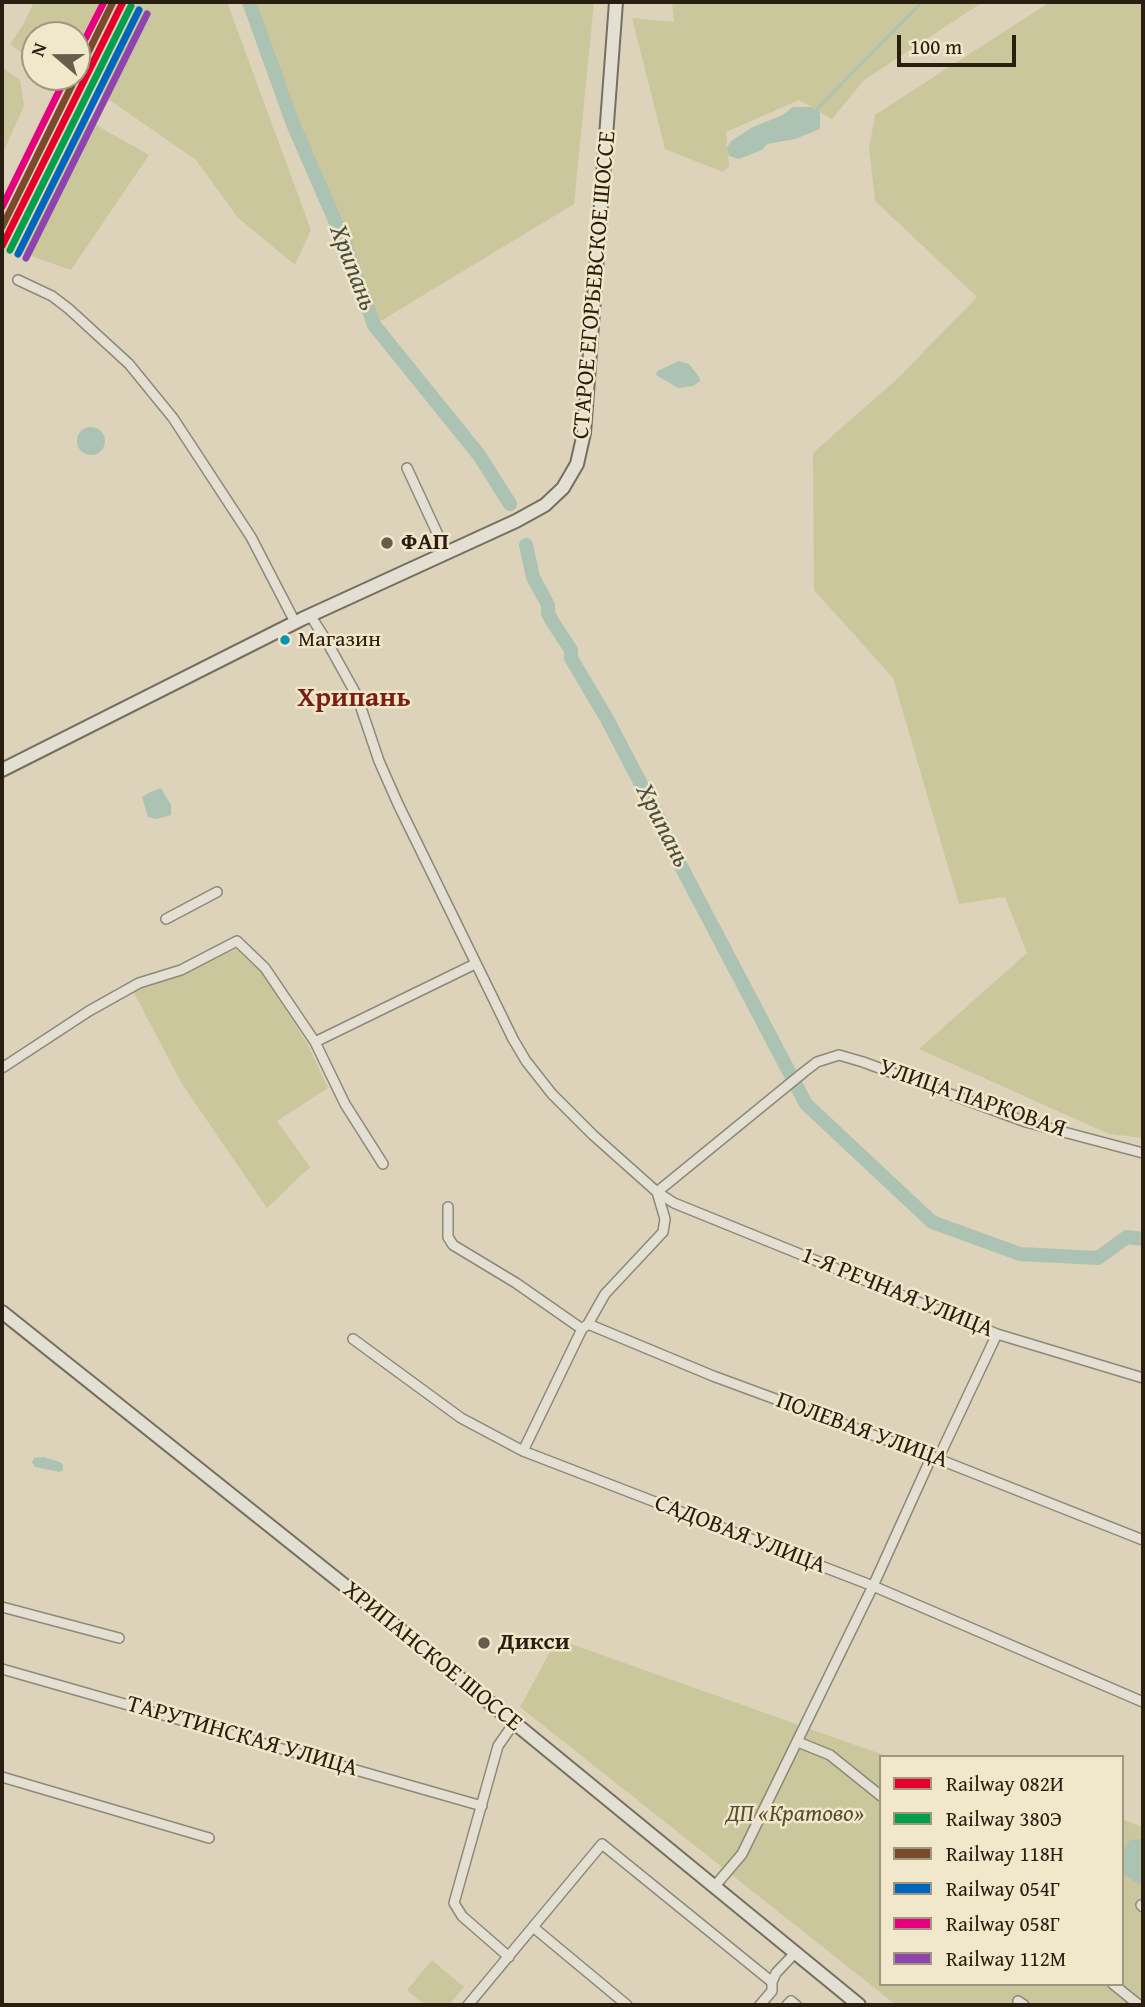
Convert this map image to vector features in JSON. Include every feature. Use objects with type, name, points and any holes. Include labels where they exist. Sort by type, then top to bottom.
[{"type":"main road","name":"СТАРОЕ ЕГОРЬЕВСКОЕ ШОССЕ","points":[[295,622],[516,521],[545,505],[563,488],[577,464],[584,433],[616,2]]},
{"type":"main road","points":[[2,770],[295,622]]},
{"type":"main road","name":"ХРИПАНСКОЕ ШОССЕ","points":[[2,1312],[514,1723],[859,2005]]},
{"type":"street","points":[[18,280],[52,296],[69,309],[129,365],[173,418],[251,537],[295,622]]},
{"type":"street","points":[[407,468],[446,552]]},
{"type":"street","name":"1-Я РЕЧНАЯ УЛИЦА","points":[[310,615],[357,696],[379,761],[475,964],[526,1061],[552,1094],[593,1135],[657,1192],[674,1203],[997,1334],[1143,1378]]},
{"type":"street","points":[[166,919],[217,892]]},
{"type":"street","points":[[2,1068],[89,1010],[139,983],[181,970],[237,941],[265,968],[315,1042],[345,1104],[383,1164]]},
{"type":"street","points":[[315,1042],[475,964]]},
{"type":"street","name":"УЛИЦА ПАРКОВАЯ","points":[[657,1192],[817,1062],[839,1055],[1026,1122],[1143,1153]]},
{"type":"street","points":[[523,1451],[585,1326],[605,1294],[663,1232],[665,1219],[657,1192]]},
{"type":"street","name":"ПОЛЕВАЯ УЛИЦА","points":[[448,1207],[448,1237],[453,1245],[585,1326],[1143,1539]]},
{"type":"street","points":[[714,1887],[742,1854],[997,1334]]},
{"type":"street","name":"САДОВАЯ УЛИЦА","points":[[353,1339],[461,1418],[523,1451],[873,1586],[1143,1702]]},
{"type":"street","points":[[2,1607],[119,1638]]},
{"type":"street","name":"ТАРУТИНСКАЯ УЛИЦА","points":[[2,1669],[482,1806]]},
{"type":"street","points":[[509,1956],[462,1916],[454,1903],[498,1746],[514,1723]]},
{"type":"street","points":[[798,1742],[830,1755],[879,1794]]},
{"type":"street","points":[[2,1777],[209,1838]]},
{"type":"street","points":[[468,2005],[602,1844],[772,1982]]},
{"type":"street","points":[[533,1927],[627,2005]]},
{"type":"street","points":[[760,2005],[772,1991],[776,1973],[795,1953]]},
{"type":"street","points":[[1115,1986],[1139,2005]]},
{"type":"street","points":[[788,2005],[791,2001],[796,2005]]},
{"type":"green space","points":[[34,2],[100,2],[90,21],[25,21]]},
{"type":"green space","points":[[138,2],[227,2],[311,230],[295,265],[238,218],[196,160],[95,90]]},
{"type":"green space","points":[[249,2],[594,2],[574,204],[374,325],[343,239],[293,124]]},
{"type":"green space","points":[[672,2],[983,2],[864,80],[832,119],[799,100],[726,132],[729,166],[723,172],[665,149],[632,18],[674,22]]},
{"type":"green space","points":[[1050,2],[1143,2],[1143,1138],[1109,1134],[919,1049],[1027,953],[1005,897],[959,904],[893,678],[814,590],[813,453],[898,378],[977,297],[875,201],[869,149],[875,115]]},
{"type":"green space","points":[[21,28],[21,52],[10,44]]},
{"type":"green space","points":[[3,68],[20,80],[24,106],[2,155]]},
{"type":"green space","points":[[84,118],[149,155],[71,270],[17,251]]},
{"type":"green space","points":[[236,949],[263,974],[308,1045],[328,1088],[277,1121],[310,1167],[267,1208],[182,1084],[133,991],[182,974]]},
{"type":"green space","name":"ДП «Кратово»","points":[[557,1639],[883,1755],[879,1755],[879,1986],[1124,1986],[1124,1820],[1143,1827],[1143,2005],[896,2005],[520,1707]]},
{"type":"green space","points":[[432,1960],[464,1987],[449,2005],[425,2005],[407,1990]]},
{"type":"shaded area","points":[[793,107],[812,107],[820,112],[820,129],[795,139],[767,144],[762,150],[739,159],[729,156],[727,148],[731,141],[753,127],[783,115]]},
{"type":"shaded area","points":[[679,361],[689,364],[700,381],[693,386],[678,388],[656,375],[657,371]]},
{"type":"shaded area","points":[[91,427],[101,431],[105,441],[101,451],[91,455],[81,451],[77,441],[81,431]]},
{"type":"shaded area","points":[[161,788],[171,805],[171,815],[157,819],[148,817],[142,797]]},
{"type":"shaded area","points":[[43,1457],[60,1462],[63,1470],[60,1472],[35,1467],[32,1462],[34,1458]]},
{"type":"shaded area","points":[[1130,1840],[1143,1841],[1143,1881],[1140,1885],[1124,1874],[1124,1848]]},
{"type":"waterway","name":"Хрипань","points":[[249,2],[293,124],[343,239],[374,325],[479,455],[510,504]]},
{"type":"waterway","points":[[816,110],[922,2]]},
{"type":"waterway","name":"Хрипань","points":[[526,545],[533,577],[548,605],[552,621],[571,650],[571,658],[607,719],[662,824],[663,832],[806,1104],[932,1222],[1020,1254],[1098,1258],[1127,1237],[1143,1239]]},
{"type":"rail line","name":"058Г","points":[[91,28],[104,2]]},
{"type":"rail line","name":"118Н","points":[[91,47],[113,2]]},
{"type":"rail line","name":"082И","points":[[2,246],[123,2]]},
{"type":"rail line","name":"380Э","points":[[10,250],[131,6]]},
{"type":"rail line","name":"054Г","points":[[18,254],[139,10]]},
{"type":"rail line","name":"112М","points":[[26,258],[147,14]]},
{"type":"rail line","name":"058Г","points":[[2,207],[59,91]]},
{"type":"rail line","name":"118Н","points":[[2,227],[69,91]]},
{"type":"place","name":"ФАП","points":[[387,543]]},
{"type":"place","name":"Магазин","points":[[285,640]]},
{"type":"place","name":"Дикси","points":[[484,1643]]},
{"type":"district","name":"Хрипань","points":[[354,699]]}]
